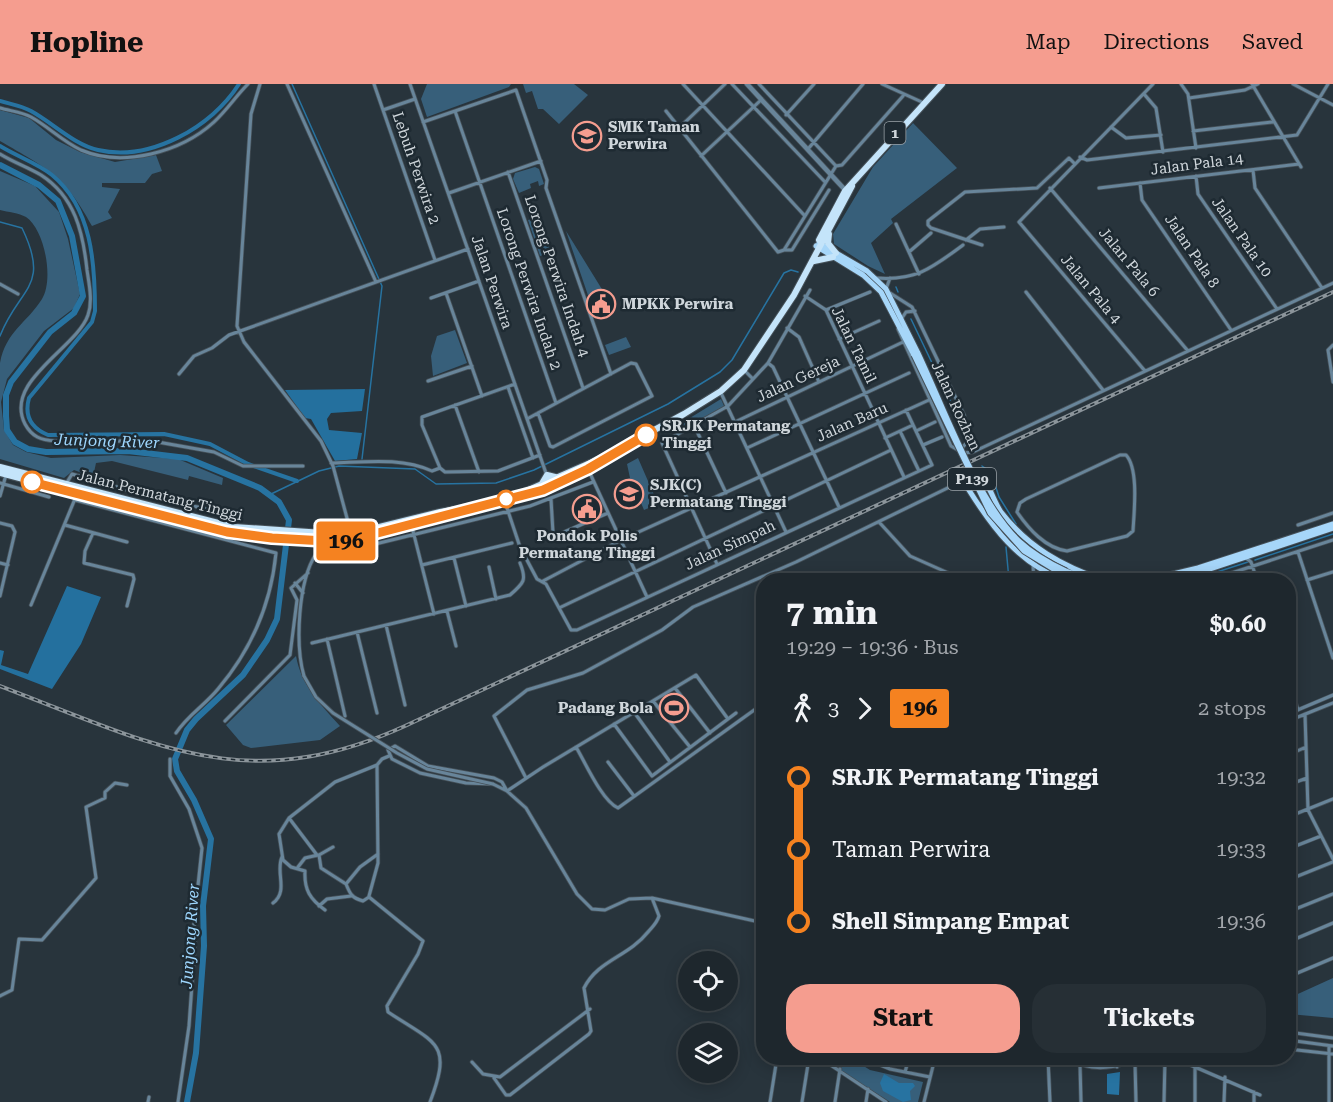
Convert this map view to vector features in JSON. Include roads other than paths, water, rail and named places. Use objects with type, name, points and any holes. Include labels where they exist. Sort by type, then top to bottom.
[{"type":"highway","name":"Jalan Permatang Tinggi","points":[[788,300],[847,192],[872,159],[942,84]]},
{"type":"highway","name":"Jalan Permatang Tinggi","points":[[506,499],[541,486],[551,485],[721,391],[744,370],[813,261],[847,192]]},
{"type":"highway","points":[[813,261],[835,255],[828,243],[829,231]]},
{"type":"highway","name":"Jalan Permatang Tinggi","points":[[3,474],[76,497],[246,536],[298,536],[351,534],[526,496],[588,469],[608,455]]},
{"type":"highway","name":"Jalan Permatang Tinggi","points":[[0,467],[200,519],[272,535]]},
{"type":"highway","points":[[541,486],[546,472],[560,478]]},
{"type":"highway","name":"Jalan Permatang Tinggi","points":[[298,536],[343,542],[411,526],[458,510]]},
{"type":"highway","points":[[404,521],[411,526]]},
{"type":"main road","name":"Jalan Rozhan","points":[[819,246],[876,278],[902,318],[916,354]]},
{"type":"main road","name":"Jalan Rozhan","points":[[835,255],[886,291],[990,513],[1024,551],[1060,573]]},
{"type":"main road","points":[[1057,573],[1033,564],[993,528],[967,487],[966,479],[974,474],[980,476],[996,505],[1015,529],[1050,557],[1087,573]]},
{"type":"main road","points":[[1198,573],[1333,526]]},
{"type":"main road","points":[[1177,573],[1333,526]]},
{"type":"street","points":[[0,108],[29,116],[57,137],[81,150],[97,155],[135,158],[186,140],[212,124],[248,84]]},
{"type":"street","points":[[260,84],[251,114],[238,295],[238,332],[321,441],[333,467],[351,534]]},
{"type":"street","points":[[287,84],[377,281]]},
{"type":"street","name":"Lebuh Perwira 2","points":[[374,84],[435,260]]},
{"type":"street","name":"Jalan Perwira","points":[[410,84],[551,485]]},
{"type":"street","points":[[683,84],[804,215]]},
{"type":"street","points":[[679,128],[725,84]]},
{"type":"street","points":[[732,84],[825,182]]},
{"type":"street","points":[[747,84],[847,192]]},
{"type":"street","points":[[759,84],[836,166]]},
{"type":"street","points":[[807,150],[863,84]]},
{"type":"street","points":[[882,84],[903,96],[924,103]]},
{"type":"street","points":[[1050,188],[1153,84]]},
{"type":"street","points":[[1181,84],[1188,92],[1196,148]]},
{"type":"street","points":[[1189,98],[1245,90],[1258,84]]},
{"type":"street","points":[[1293,84],[1333,105]]},
{"type":"street","points":[[1080,157],[1087,160],[1297,135],[1328,84]]},
{"type":"street","points":[[786,115],[812,85]]},
{"type":"street","points":[[1252,85],[1283,137]]},
{"type":"street","points":[[423,122],[516,90],[547,180],[546,188],[611,374]]},
{"type":"street","points":[[1143,94],[1156,108],[1163,152]]},
{"type":"street","points":[[783,250],[836,166],[842,165],[903,96]]},
{"type":"street","points":[[383,110],[416,99]]},
{"type":"street","points":[[701,156],[761,100]]},
{"type":"street","name":"Lorong Perwira Indah 2","points":[[454,111],[556,403]]},
{"type":"street","points":[[666,111],[778,252],[792,250],[829,190]]},
{"type":"street","points":[[1193,131],[1273,122]]},
{"type":"street","points":[[1111,127],[1126,138],[1161,135]]},
{"type":"street","name":"Jalan Pala 14","points":[[1099,188],[1300,166],[1283,137]]},
{"type":"street","points":[[0,154],[52,183],[76,215],[84,239],[90,297],[88,317],[37,375],[24,394],[22,416],[32,434],[40,439],[54,441],[163,442],[213,452],[243,466],[303,466]]},
{"type":"street","points":[[982,245],[931,228],[928,221],[965,192],[1037,188],[1069,158],[1074,163]]},
{"type":"street","points":[[448,194],[541,161]]},
{"type":"street","points":[[1253,170],[1255,188],[1322,288]]},
{"type":"street","name":"Lorong Perwira Indah 4","points":[[507,172],[583,388]]},
{"type":"street","name":"Jalan Pala 10","points":[[1196,176],[1198,194],[1277,309]]},
{"type":"street","name":"Jalan Pala 8","points":[[1140,183],[1142,200],[1231,330]]},
{"type":"street","name":"Jalan Pala 4","points":[[1050,188],[1019,222],[1145,371]]},
{"type":"street","name":"Jalan Pala 6","points":[[1050,188],[1188,351]]},
{"type":"street","points":[[814,199],[820,203]]},
{"type":"street","points":[[896,224],[919,274]]},
{"type":"street","points":[[966,240],[980,229],[1004,227]]},
{"type":"street","points":[[909,252],[931,233]]},
{"type":"street","points":[[876,278],[901,279],[928,271],[963,245]]},
{"type":"street","points":[[179,374],[194,356],[238,332],[468,249]]},
{"type":"street","points":[[890,278],[886,291],[903,342],[951,446],[969,453],[1333,283]]},
{"type":"street","points":[[431,298],[479,281]]},
{"type":"street","points":[[0,284],[18,294]]},
{"type":"street","points":[[717,564],[662,443],[728,406],[768,363],[810,290]]},
{"type":"street","points":[[886,291],[907,302],[915,311],[978,449]]},
{"type":"street","points":[[826,310],[870,292]]},
{"type":"street","points":[[1026,292],[1103,390]]},
{"type":"street","points":[[446,293],[482,396]]},
{"type":"street","name":"Jalan Tamil","points":[[806,296],[826,310],[904,477]]},
{"type":"street","points":[[902,318],[906,312],[915,311]]},
{"type":"street","points":[[839,339],[879,321]]},
{"type":"street","points":[[787,328],[799,337],[819,382]]},
{"type":"street","name":"Jalan Gereja","points":[[735,422],[903,342]]},
{"type":"street","points":[[1333,345],[1328,350],[1333,382]]},
{"type":"street","points":[[527,419],[538,412],[583,388],[632,363],[636,364],[652,396],[553,447],[550,446],[538,412]]},
{"type":"street","points":[[768,363],[787,397],[839,507]]},
{"type":"street","points":[[428,381],[472,366]]},
{"type":"street","points":[[744,370],[753,379]]},
{"type":"street","points":[[747,448],[909,374]]},
{"type":"street","points":[[515,384],[422,417],[422,426],[440,468],[449,473],[498,471],[540,455]]},
{"type":"street","points":[[508,387],[533,458]]},
{"type":"street","points":[[721,391],[786,532]]},
{"type":"street","name":"Jalan Baru","points":[[542,582],[621,540],[930,400]]},
{"type":"street","points":[[455,405],[479,472]]},
{"type":"street","points":[[906,410],[923,445],[942,437]]},
{"type":"street","points":[[916,431],[935,422]]},
{"type":"street","points":[[885,438],[913,424]]},
{"type":"street","points":[[694,425],[726,493]]},
{"type":"street","points":[[900,431],[919,471]]},
{"type":"street","points":[[959,450],[968,445],[971,438]]},
{"type":"street","name":"Jalan Simpah","points":[[560,608],[571,630],[577,630],[932,465],[923,445]]},
{"type":"street","points":[[968,445],[978,449]]},
{"type":"street","points":[[506,499],[520,547],[537,579],[542,582],[560,608],[891,450]]},
{"type":"street","points":[[1120,455],[1128,456],[1135,500],[1133,531],[1127,536],[1067,551],[1058,549],[1029,528],[1017,512],[1020,503],[1120,455]]},
{"type":"street","points":[[333,467],[402,462],[418,464],[432,471],[440,468]]},
{"type":"street","points":[[588,469],[647,597]]},
{"type":"street","points":[[0,496],[3,474]]},
{"type":"street","points":[[66,484],[72,474],[148,496],[238,516]]},
{"type":"street","points":[[767,573],[966,479]]},
{"type":"street","points":[[303,597],[314,556],[321,553],[370,546],[530,506],[593,482]]},
{"type":"street","points":[[2,483],[49,497]]},
{"type":"street","points":[[526,496],[530,506]]},
{"type":"street","points":[[31,605],[76,497],[276,553],[270,591],[249,648],[218,690],[186,717],[176,733]]},
{"type":"street","points":[[550,499],[555,536],[608,513]]},
{"type":"street","points":[[1298,525],[1333,513]]},
{"type":"street","points":[[879,522],[910,556],[948,573]]},
{"type":"street","points":[[0,523],[15,529],[0,596]]},
{"type":"street","points":[[65,525],[127,542]]},
{"type":"street","points":[[411,526],[434,614]]},
{"type":"street","points":[[226,540],[227,532]]},
{"type":"street","points":[[93,533],[85,551],[84,563],[133,575],[135,579],[127,606]]},
{"type":"street","points":[[244,545],[246,536]]},
{"type":"street","points":[[368,537],[370,546]]},
{"type":"street","points":[[1233,573],[1333,540]]},
{"type":"street","points":[[422,566],[512,543]]},
{"type":"street","points":[[1050,557],[1058,549]]},
{"type":"street","points":[[1298,552],[1333,658]]},
{"type":"street","points":[[1251,562],[1254,554]]},
{"type":"street","points":[[1245,557],[1251,562],[1255,573]]},
{"type":"street","points":[[454,558],[466,606]]},
{"type":"street","points":[[0,563],[8,565]]},
{"type":"street","points":[[312,643],[510,595],[525,583],[526,576],[520,563]]},
{"type":"street","points":[[1033,564],[1034,573]]},
{"type":"street","points":[[489,567],[496,599]]},
{"type":"street","points":[[225,721],[290,655],[297,600],[291,588],[302,580],[310,568]]},
{"type":"street","points":[[1307,580],[1333,572]]},
{"type":"street","points":[[526,778],[494,719],[496,712],[527,690],[583,673],[662,630],[693,607],[756,578]]},
{"type":"street","points":[[296,583],[306,585]]},
{"type":"street","points":[[296,583],[303,590],[298,646],[304,676],[316,697],[333,713],[427,770],[493,784],[507,791],[526,808],[577,894],[592,909],[605,910],[629,899],[652,898],[756,921]]},
{"type":"street","points":[[447,610],[456,646]]},
{"type":"street","points":[[386,625],[405,705]]},
{"type":"street","points":[[357,632],[377,713]]},
{"type":"street","points":[[327,639],[345,716]]},
{"type":"street","points":[[507,791],[696,675],[728,719]]},
{"type":"street","points":[[675,688],[710,733]]},
{"type":"street","points":[[1296,704],[1298,710],[1333,695]]},
{"type":"street","points":[[653,700],[690,747]]},
{"type":"street","points":[[1296,718],[1333,703]]},
{"type":"street","points":[[576,747],[614,807],[618,808],[756,709]]},
{"type":"street","points":[[634,712],[671,762]]},
{"type":"street","points":[[614,724],[652,776],[736,713]]},
{"type":"street","points":[[1296,876],[1333,860],[1308,810],[1305,714]]},
{"type":"street","points":[[389,756],[388,750],[395,746],[428,766],[494,778],[502,782],[507,791]]},
{"type":"street","points":[[1296,751],[1306,747]]},
{"type":"street","points":[[325,910],[309,896],[304,883],[304,871],[287,865],[282,857],[279,834],[289,818],[335,782],[377,765],[389,756],[431,776],[466,783],[493,784]]},
{"type":"street","points":[[170,759],[170,776],[189,809],[202,848],[194,923],[195,942],[189,1026],[178,1102]]},
{"type":"street","points":[[608,762],[634,797]]},
{"type":"street","points":[[319,906],[327,899],[351,896],[363,901],[369,897],[378,872],[377,765]]},
{"type":"street","points":[[1296,782],[1307,778]]},
{"type":"street","points":[[0,996],[12,990],[19,939],[42,940],[96,878],[86,807],[105,798],[105,792],[115,783],[127,785]]},
{"type":"street","points":[[1296,815],[1333,799]]},
{"type":"street","points":[[289,818],[318,855],[321,868],[345,884],[351,896]]},
{"type":"street","points":[[1296,846],[1321,836]]},
{"type":"street","points":[[298,867],[305,858],[318,855],[333,846]]},
{"type":"street","points":[[345,884],[360,867],[378,854]]},
{"type":"street","points":[[273,903],[279,895],[282,880],[278,864],[282,857]]},
{"type":"street","points":[[1296,909],[1333,894]]},
{"type":"street","points":[[369,897],[423,941],[418,954],[387,1006],[388,1012],[438,1047],[442,1061],[430,1102]]},
{"type":"street","points":[[494,1077],[506,1095],[516,1091],[589,1034],[591,1031],[590,1009],[584,992],[592,974],[642,942],[658,920],[652,898]]},
{"type":"street","points":[[1296,939],[1333,923]]},
{"type":"street","points":[[1296,974],[1333,958]]},
{"type":"street","points":[[472,1062],[483,1074],[494,1077],[504,1074],[590,1009]]},
{"type":"street","points":[[1296,1033],[1333,1038]]},
{"type":"street","points":[[1296,1041],[1331,1046],[1329,1102]]},
{"type":"street","points":[[1296,1051],[1331,1054]]},
{"type":"street","points":[[770,1102],[776,1065]]},
{"type":"street","points":[[802,1102],[808,1065]]},
{"type":"street","points":[[833,1065],[886,1102]]},
{"type":"street","points":[[878,1065],[930,1077]]},
{"type":"street","points":[[905,1072],[907,1065]]},
{"type":"street","points":[[924,1102],[933,1065]]},
{"type":"street","points":[[1048,1065],[1050,1102]]},
{"type":"street","points":[[1081,1102],[1080,1065],[1100,1069],[1125,1065]]},
{"type":"street","points":[[1135,1065],[1136,1102]]},
{"type":"street","points":[[1164,1102],[1165,1065]]},
{"type":"street","points":[[1195,1102],[1195,1065],[1260,1095]]},
{"type":"street","points":[[834,1102],[840,1069]]},
{"type":"street","points":[[1224,1102],[1225,1077]]},
{"type":"street","points":[[866,1102],[868,1089]]},
{"type":"street","points":[[1254,1092],[1254,1102]]},
{"type":"street","points":[[148,1102],[149,1097]]},
{"type":"waterway","points":[[0,101],[31,111],[89,147],[118,152],[138,151],[178,138],[196,127],[213,114],[239,84]]},
{"type":"waterway","points":[[292,84],[382,286],[362,459]]},
{"type":"waterway","points":[[0,146],[46,171],[65,188],[76,203],[83,220],[92,256],[95,311],[92,322],[29,398],[27,410],[33,425],[48,435],[164,434],[210,444],[248,464],[297,481]]},
{"type":"waterway","name":"Junjong River","points":[[0,165],[39,185],[58,201],[72,236],[83,296],[74,313],[50,332],[11,382],[6,395],[6,416],[7,430],[15,442],[28,449],[46,452],[128,451],[187,458],[260,488],[279,502],[289,520],[277,619],[267,640],[243,675],[187,730],[175,759],[177,771],[194,800],[211,839],[203,906],[204,946],[196,1053],[187,1102]]},
{"type":"waterway","points":[[0,222],[22,228],[33,263],[33,276],[29,286],[0,336]]},
{"type":"waterway","points":[[269,495],[319,471],[339,466],[415,469],[436,484],[496,483],[534,470],[668,404],[720,372],[732,360],[784,273],[791,270],[798,272]]},
{"type":"waterway","points":[[896,287],[898,292]]},
{"type":"waterway","points":[[911,319],[966,434]]},
{"type":"waterway","points":[[982,466],[991,472],[999,497],[1016,524]]},
{"type":"waterway","points":[[1255,560],[1333,534]]},
{"type":"waterway","points":[[1006,547],[1008,573]]},
{"type":"waterway","points":[[1214,573],[1248,562]]},
{"type":"railway","points":[[0,686],[104,727],[199,755],[246,760],[295,759],[348,748],[405,726],[1333,292]]},
{"type":"place","name":"SMK Taman Perwira","points":[[587,136]]},
{"type":"place","name":"MPKK Perwira","points":[[601,304]]},
{"type":"place","name":"SRJK Permatang Tinggi","points":[[646,435]]},
{"type":"place","name":"SJK(C) Permatang Tinggi","points":[[629,494]]},
{"type":"place","name":"Pondok Polis Permatang Tinggi","points":[[587,509]]},
{"type":"place","name":"Padang Bola","points":[[674,708]]}]
